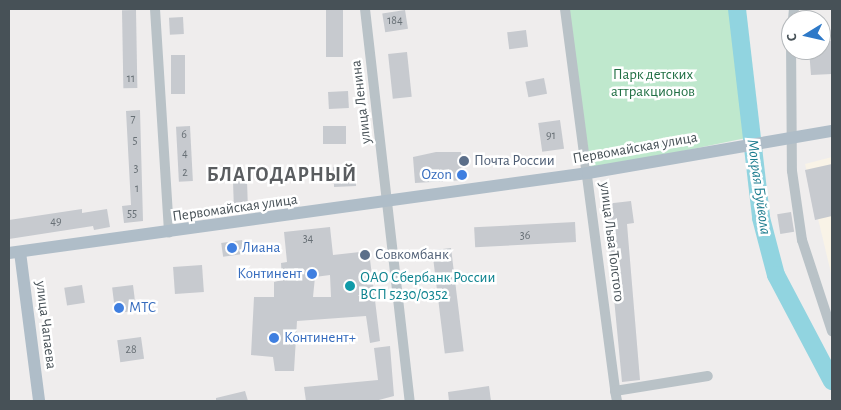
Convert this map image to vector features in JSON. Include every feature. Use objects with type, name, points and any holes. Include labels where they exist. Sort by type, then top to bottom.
[{"type":"main road","name":"Первомайская улица","points":[[14,253],[388,203],[588,173],[831,130]]},
{"type":"main road","name":"улица Чапаева","points":[[14,253],[39,401]]},
{"type":"street","points":[[155,9],[169,233]]},
{"type":"street","name":"улица Ленина","points":[[365,9],[410,401]]},
{"type":"street","name":"улица Льва Толстого","points":[[565,9],[616,396],[708,376]]},
{"type":"street","points":[[791,60],[791,138],[802,240],[832,331]]},
{"type":"shaded area","points":[[832,157],[832,273],[831,273],[805,164]]},
{"type":"green space","name":"Парк детских аттракционов","points":[[568,9],[731,9],[746,138],[591,170]]},
{"type":"building","points":[[326,9],[343,9],[343,57],[326,57]]},
{"type":"building","points":[[122,10],[136,10],[137,88],[123,88]]},
{"type":"building","points":[[405,10],[408,29],[385,32],[382,14]]},
{"type":"building","points":[[183,17],[184,34],[170,35],[169,18]]},
{"type":"building","points":[[526,30],[528,47],[509,49],[507,32]]},
{"type":"building","points":[[831,41],[832,74],[811,75],[810,60],[831,60]]},
{"type":"building","points":[[407,52],[412,97],[393,99],[388,54]]},
{"type":"building","points":[[171,55],[185,55],[185,94],[171,94]]},
{"type":"building","points":[[544,78],[547,94],[528,97],[525,82]]},
{"type":"building","points":[[348,91],[349,108],[329,109],[328,92]]},
{"type":"building","points":[[140,110],[143,221],[124,223],[122,206],[131,205],[126,111]]},
{"type":"building","points":[[560,120],[564,149],[542,152],[538,123]]},
{"type":"building","points":[[190,126],[193,181],[179,182],[176,127]]},
{"type":"building","points":[[323,126],[346,126],[346,144],[323,144]]},
{"type":"building","points":[[436,152],[461,152],[464,180],[415,183],[413,157]]},
{"type":"building","points":[[832,164],[832,216],[815,220],[805,170]]},
{"type":"building","points":[[355,166],[356,186],[334,187],[333,167]]},
{"type":"building","points":[[233,181],[247,181],[248,205],[234,205]]},
{"type":"building","points":[[631,201],[634,223],[627,224],[640,380],[622,382],[605,204]]},
{"type":"building","points":[[82,209],[82,213],[107,209],[110,227],[94,230],[93,226],[9,239],[9,220]]},
{"type":"building","points":[[791,212],[794,232],[780,234],[777,214]]},
{"type":"building","points":[[575,222],[576,242],[475,247],[474,227]]},
{"type":"building","points":[[330,227],[333,255],[369,251],[380,341],[370,343],[366,316],[297,321],[294,371],[275,371],[273,357],[251,355],[254,297],[274,297],[274,282],[282,280],[281,263],[287,262],[284,232]],"holes":[[[330,275],[331,297],[313,297],[315,277]]]},
{"type":"building","name":"Лиана","points":[[242,240],[244,254],[223,257],[221,243]]},
{"type":"building","points":[[451,248],[464,351],[445,354],[432,250]]},
{"type":"building","points":[[202,265],[204,292],[175,294],[173,267]]},
{"type":"building","points":[[82,285],[85,303],[67,306],[64,288]]},
{"type":"building","points":[[133,285],[136,311],[115,313],[112,288]]},
{"type":"building","points":[[141,337],[144,359],[120,362],[117,340]]},
{"type":"building","points":[[390,346],[394,396],[375,401],[306,401],[304,387],[378,380],[374,348]]},
{"type":"building","points":[[489,386],[491,401],[449,401],[448,392]]},
{"type":"building","points":[[245,391],[248,401],[216,401],[216,398]]},
{"type":"waterway","name":"Мокрая Буйвола","points":[[737,9],[761,218],[776,275],[832,381]]},
{"type":"place","name":"Почта России","points":[[464,161]]},
{"type":"place","name":"Ozon","points":[[462,175]]},
{"type":"place","name":"Лиана","points":[[232,248]]},
{"type":"place","name":"Совкомбанк","points":[[365,255]]},
{"type":"place","name":"Континент","points":[[312,274]]},
{"type":"place","name":"ОАО Сбербанк России ВСП 5230/0352","points":[[350,286]]},
{"type":"place","name":"МТС","points":[[119,308]]},
{"type":"place","name":"Континент+","points":[[274,338]]},
{"type":"district","name":"БЛАГОДАРНЫЙ","points":[[282,175]]}]
